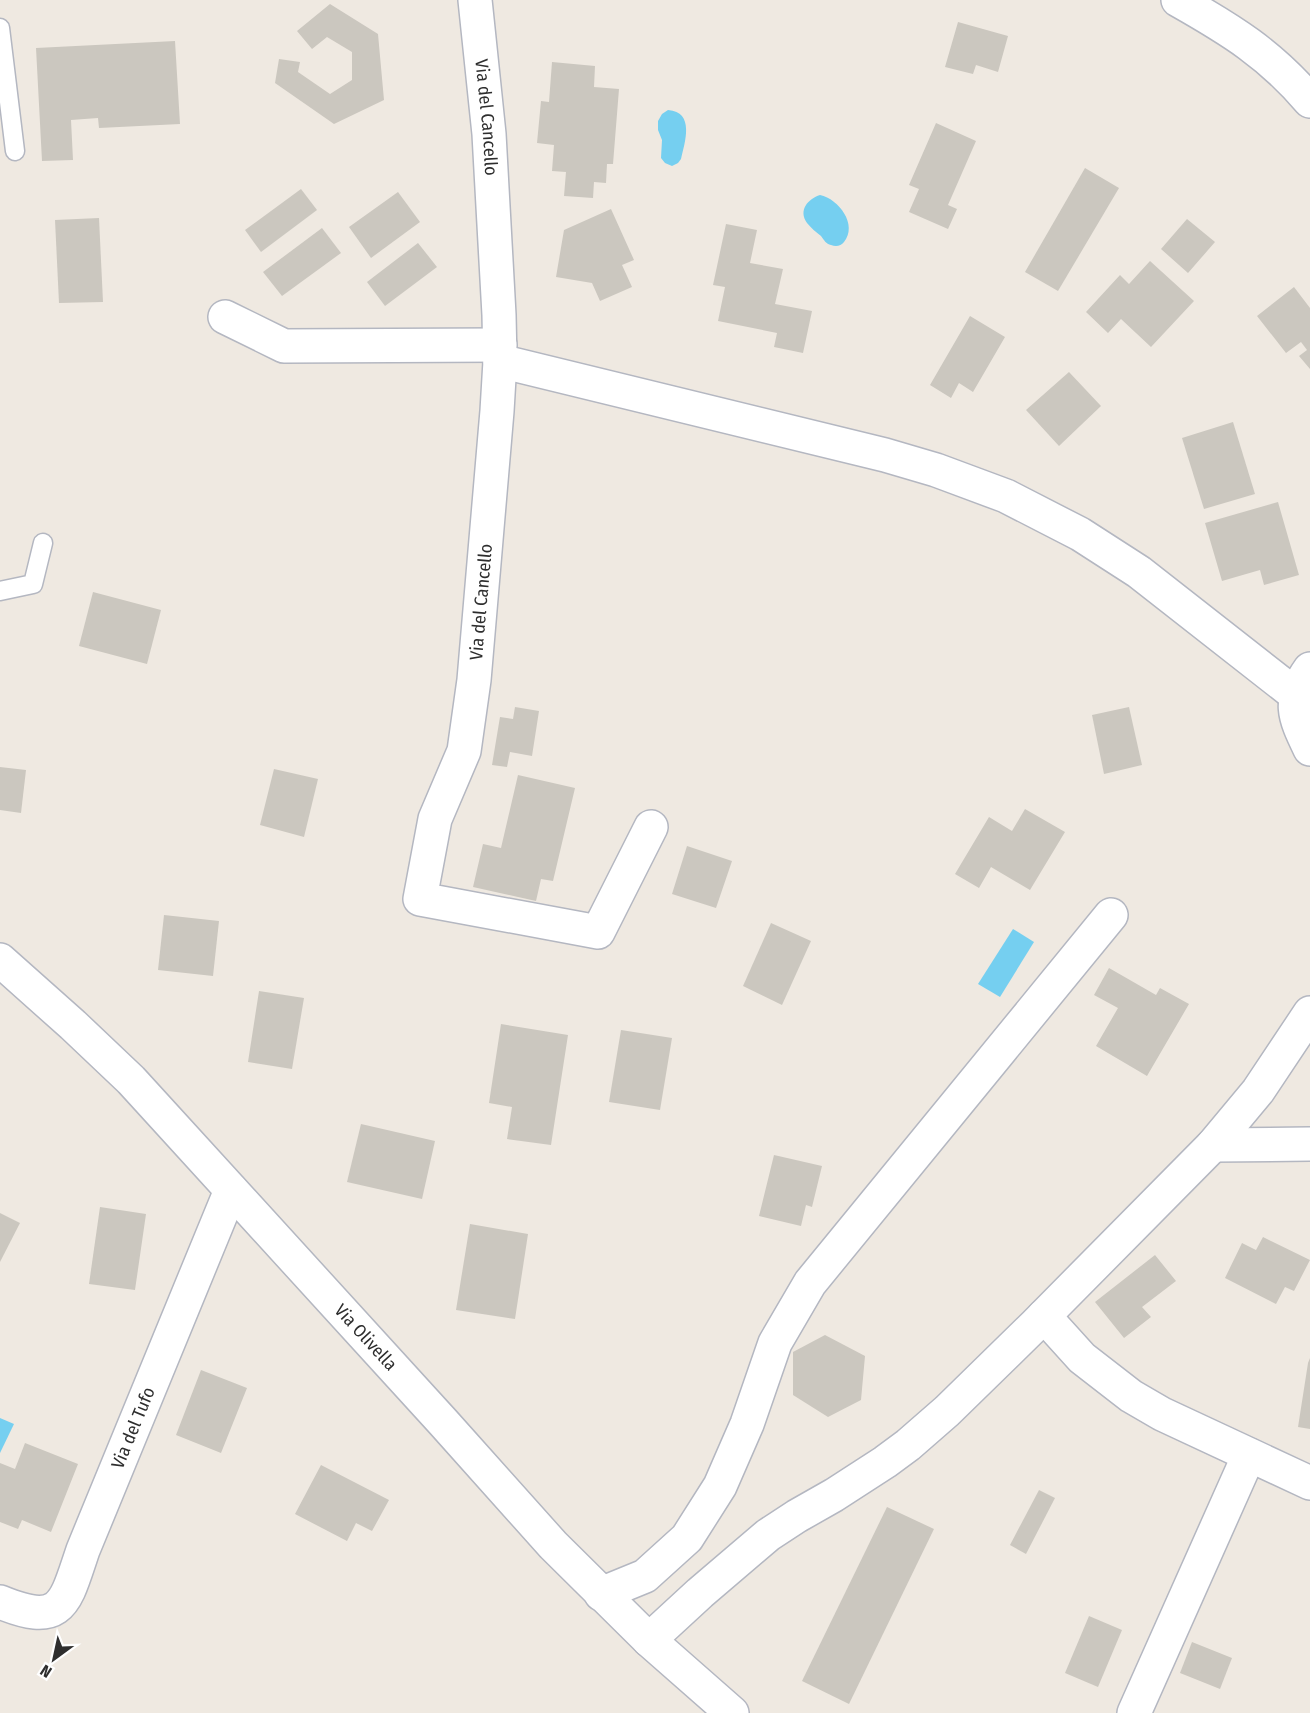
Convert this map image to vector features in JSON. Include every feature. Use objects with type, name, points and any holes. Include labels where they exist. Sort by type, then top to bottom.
[{"type":"street","name":"Via del Cancello","points":[[475,0],[489,134],[500,353],[497,411],[470,715],[464,751],[435,819],[420,899],[598,932],[651,826]]},
{"type":"street","points":[[1178,0],[1243,39],[1287,75],[1310,101]]},
{"type":"street","points":[[225,316],[284,346],[500,353],[885,455],[947,474],[1006,496],[1100,546],[1303,682],[1294,702],[1298,723],[1310,749]]},
{"type":"street","points":[[601,1594],[645,1576],[687,1538],[720,1486],[747,1424],[775,1343],[810,1283],[1111,915]]},
{"type":"street","name":"Via Olivella","points":[[0,960],[73,1024],[130,1080],[553,1545],[649,1640],[732,1713]]},
{"type":"street","points":[[649,1640],[700,1593],[768,1536],[860,1479],[908,1445],[947,1411],[1213,1145],[1258,1091],[1310,1013]]},
{"type":"street","points":[[1213,1145],[1310,1144]]},
{"type":"street","name":"Via del Tufo","points":[[0,1602],[27,1612],[40,1613],[53,1610],[61,1604],[231,1190]]},
{"type":"street","points":[[1044,1316],[1082,1358],[1131,1396],[1162,1414],[1310,1483]]},
{"type":"street","points":[[1134,1713],[1249,1455]]},
{"type":"lane","points":[[0,28],[15,151]]},
{"type":"lane","points":[[0,591],[33,584],[43,543]]},
{"type":"water","points":[[668,110],[682,116],[686,129],[681,159],[672,166],[661,158],[662,140],[658,130],[658,121]]},
{"type":"water","points":[[820,195],[827,197],[840,207],[848,221],[848,235],[840,245],[833,246],[826,243],[804,218],[804,209],[808,202]]},
{"type":"water","points":[[1013,929],[1034,942],[1000,997],[978,984]]},
{"type":"water","points":[[0,1418],[14,1424],[0,1453]]},
{"type":"building","points":[[330,4],[378,34],[384,100],[334,124],[275,83],[279,59],[300,62],[298,72],[330,94],[352,80],[352,52],[327,37],[312,49],[297,31]]},
{"type":"building","points":[[958,22],[1008,36],[998,72],[976,65],[973,74],[945,67]]},
{"type":"building","points":[[175,41],[180,124],[99,128],[98,118],[71,120],[73,160],[42,161],[36,48]]},
{"type":"building","points":[[552,62],[595,66],[594,87],[619,89],[613,164],[607,164],[606,183],[594,182],[593,198],[564,196],[566,172],[552,171],[554,145],[537,143],[541,101],[549,102]]},
{"type":"building","points":[[936,123],[976,141],[948,205],[957,209],[948,229],[909,212],[919,189],[909,185]]},
{"type":"building","points":[[1085,168],[1119,188],[1058,291],[1025,272]]},
{"type":"building","points":[[301,189],[317,210],[261,252],[245,230]]},
{"type":"building","points":[[398,192],[420,222],[371,258],[349,227]]},
{"type":"building","points":[[611,209],[634,260],[622,265],[632,287],[600,301],[592,283],[556,277],[564,230]]},
{"type":"building","points":[[99,218],[103,302],[59,303],[55,220]]},
{"type":"building","points":[[1187,219],[1215,242],[1188,273],[1161,249]]},
{"type":"building","points":[[726,224],[757,230],[750,263],[783,269],[775,304],[812,311],[803,353],[774,347],[777,333],[718,321],[725,287],[713,285]]},
{"type":"building","points":[[322,228],[341,253],[282,296],[263,272]]},
{"type":"building","points":[[418,243],[437,267],[385,306],[367,282]]},
{"type":"building","points":[[1150,261],[1194,301],[1151,347],[1121,319],[1108,333],[1086,312],[1120,275],[1129,284]]},
{"type":"building","points":[[1294,287],[1310,308],[1310,369],[1299,356],[1307,350],[1301,342],[1286,353],[1257,316]]},
{"type":"building","points":[[970,316],[1005,337],[973,392],[959,383],[951,398],[930,385]]},
{"type":"building","points":[[1069,372],[1101,406],[1059,446],[1026,410]]},
{"type":"building","points":[[1233,422],[1255,494],[1204,509],[1182,438]]},
{"type":"building","points":[[1278,502],[1299,575],[1264,585],[1260,570],[1222,581],[1205,523]]},
{"type":"building","points":[[93,592],[161,610],[147,664],[79,646]]},
{"type":"building","points":[[515,707],[539,711],[532,756],[510,752],[507,767],[492,765],[500,717],[513,719]]},
{"type":"building","points":[[1129,707],[1142,765],[1104,774],[1092,715]]},
{"type":"building","points":[[0,767],[26,770],[21,813],[0,810]]},
{"type":"building","points":[[274,769],[318,779],[304,837],[260,825]]},
{"type":"building","points":[[518,775],[575,788],[553,881],[541,879],[536,901],[473,887],[483,844],[501,848]]},
{"type":"building","points":[[1025,809],[1065,832],[1030,890],[991,867],[979,888],[955,874],[989,817],[1012,831]]},
{"type":"building","points":[[687,846],[732,861],[716,908],[672,894]]},
{"type":"building","points":[[164,915],[219,921],[213,976],[158,970]]},
{"type":"building","points":[[771,923],[811,941],[782,1005],[743,986]]},
{"type":"building","points":[[1109,968],[1156,995],[1160,988],[1189,1004],[1147,1076],[1096,1046],[1118,1008],[1094,995]]},
{"type":"building","points":[[259,991],[304,998],[292,1069],[248,1062]]},
{"type":"building","points":[[501,1024],[568,1035],[551,1145],[507,1139],[512,1107],[489,1103]]},
{"type":"building","points":[[621,1030],[672,1038],[660,1110],[609,1102]]},
{"type":"building","points":[[361,1124],[435,1141],[422,1199],[347,1182]]},
{"type":"building","points":[[774,1155],[822,1166],[812,1207],[806,1205],[801,1226],[759,1216]]},
{"type":"building","points":[[100,1207],[146,1214],[135,1290],[89,1284]]},
{"type":"building","points":[[0,1213],[20,1223],[0,1262]]},
{"type":"building","points":[[470,1224],[528,1234],[515,1319],[456,1310]]},
{"type":"building","points":[[1263,1237],[1310,1260],[1294,1291],[1285,1287],[1276,1304],[1225,1278],[1242,1243],[1256,1250]]},
{"type":"building","points":[[1155,1255],[1176,1281],[1142,1307],[1151,1317],[1124,1338],[1095,1302]]},
{"type":"building","points":[[825,1335],[865,1356],[861,1400],[828,1417],[793,1395],[793,1352]]},
{"type":"building","points":[[1310,1358],[1310,1429],[1298,1427]]},
{"type":"building","points":[[201,1370],[247,1388],[221,1453],[176,1435]]},
{"type":"building","points":[[25,1443],[78,1464],[51,1532],[22,1520],[18,1529],[0,1522],[0,1463],[15,1469]]},
{"type":"building","points":[[321,1465],[389,1500],[372,1531],[356,1523],[347,1541],[295,1514]]},
{"type":"building","points":[[1039,1490],[1055,1498],[1026,1554],[1010,1545]]},
{"type":"building","points":[[887,1507],[934,1529],[849,1704],[802,1681]]},
{"type":"building","points":[[1089,1616],[1122,1630],[1098,1687],[1065,1673]]},
{"type":"building","points":[[1192,1642],[1232,1658],[1220,1689],[1180,1673]]}]
